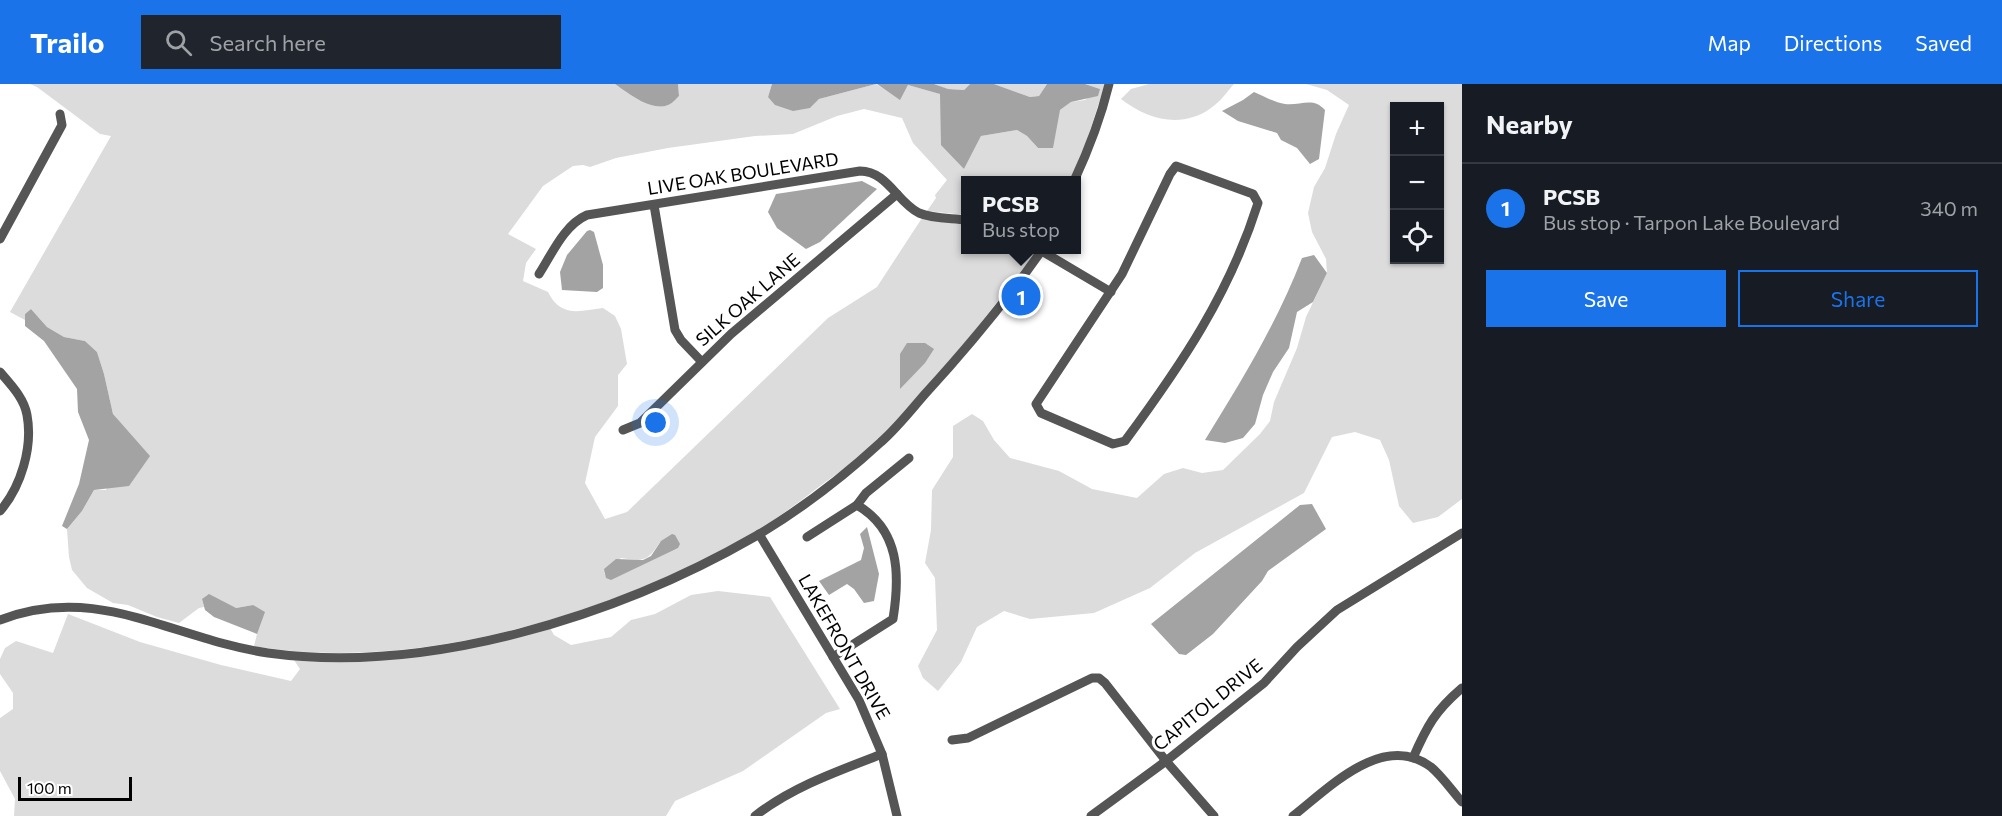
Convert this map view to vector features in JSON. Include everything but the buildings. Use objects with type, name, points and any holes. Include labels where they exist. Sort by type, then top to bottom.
[{"type":"street","points":[[1076,176],[1087,153],[1109,84]]},
{"type":"street","points":[[0,239],[62,125],[60,114]]},
{"type":"street","points":[[1176,166],[1253,195],[1258,203],[1247,240],[1206,322],[1176,372],[1125,441],[1113,444],[1041,413],[1036,404],[1112,292],[1176,166]]},
{"type":"street","name":"LIVE OAK BOULEVARD","points":[[539,274],[570,226],[587,215],[860,171],[867,171],[879,177],[918,212],[936,217],[961,220]]},
{"type":"street","name":"SILK OAK LANE","points":[[623,430],[640,423],[731,334],[897,194]]},
{"type":"street","points":[[654,205],[675,330],[681,340],[702,362]]},
{"type":"street","points":[[1,618],[46,607],[84,606],[119,613],[213,642],[268,653],[335,657],[406,653],[488,640],[567,619],[710,561],[759,534],[843,475],[883,440],[968,346],[1039,254]]},
{"type":"street","points":[[1049,254],[1112,292]]},
{"type":"street","points":[[0,372],[21,399],[27,414],[28,441],[21,474],[13,493],[0,510]]},
{"type":"street","points":[[807,537],[858,506],[866,493],[909,458]]},
{"type":"street","points":[[833,657],[893,619],[896,598],[894,555],[888,534],[869,512],[858,506]]},
{"type":"street","name":"CAPITOL DRIVE","points":[[1091,816],[1166,761],[1264,683],[1337,610],[1462,533]]},
{"type":"street","name":"LAKEFRONT DRIVE","points":[[759,534],[859,700],[882,754],[897,816]]},
{"type":"street","points":[[952,740],[968,738],[1092,678],[1099,678],[1105,682],[1166,761],[1214,816]]},
{"type":"street","points":[[1413,758],[1432,719],[1445,702],[1462,688]]},
{"type":"street","points":[[755,816],[826,776],[882,754]]},
{"type":"street","points":[[1293,816],[1358,766],[1381,757],[1396,755],[1413,758],[1431,767],[1462,802]]},
{"type":"shaded area","points":[[30,84],[615,84],[647,104],[661,106],[671,104],[679,96],[678,84],[772,84],[768,97],[810,108],[819,99],[876,84],[900,99],[908,85],[941,94],[942,122],[964,169],[981,136],[1017,130],[1027,136],[1038,148],[1060,110],[1071,102],[1085,100],[1100,89],[1085,84],[1105,84],[1083,152],[1072,176],[961,176],[961,215],[927,211],[936,198],[935,195],[947,180],[913,143],[902,118],[864,109],[837,116],[793,134],[755,136],[668,148],[616,158],[590,167],[573,166],[543,186],[508,234],[536,249],[526,263],[523,281],[548,292],[559,306],[565,309],[578,311],[603,308],[615,316],[621,329],[627,364],[618,375],[618,406],[595,437],[585,483],[605,519],[627,512],[828,318],[877,287],[922,218],[961,223],[961,254],[1034,254],[942,370],[881,437],[844,469],[756,531],[701,561],[642,588],[579,611],[514,630],[447,644],[381,651],[316,652],[254,646],[257,634],[253,605],[236,608],[202,599],[204,607],[199,608],[179,623],[128,605],[113,603],[87,588],[72,570],[67,529],[82,511],[94,490],[106,490],[126,431],[113,414],[97,352],[85,341],[64,337],[47,327],[31,309],[25,314],[25,320],[10,312],[111,136],[100,134]],"holes":[[[660,542],[678,548],[604,574],[621,558],[640,560],[648,557]]]},
{"type":"shaded area","points":[[615,84],[678,84],[679,96],[669,104],[654,106]]},
{"type":"shaded area","points":[[772,84],[876,84],[819,99],[810,108],[793,111],[775,105],[768,97]]},
{"type":"shaded area","points":[[877,84],[934,84],[948,89],[964,90],[970,84],[994,84],[1030,97],[1039,96],[1047,84],[1085,84],[1100,89],[1098,96],[1071,102],[1060,110],[1053,148],[1038,148],[1027,136],[1017,130],[981,136],[964,169],[941,145],[940,94],[908,85],[900,100]]},
{"type":"shaded area","points":[[934,84],[970,84],[964,90],[947,89]]},
{"type":"shaded area","points":[[994,84],[1047,84],[1039,96],[1030,97]]},
{"type":"shaded area","points":[[1149,84],[1234,84],[1220,100],[1200,115],[1177,120],[1154,117],[1121,99],[1131,89]]},
{"type":"shaded area","points":[[1306,84],[1462,84],[1462,499],[1438,517],[1413,523],[1399,506],[1389,460],[1380,440],[1355,432],[1332,437],[1304,493],[1195,553],[1150,588],[1094,613],[1030,619],[1004,611],[977,627],[961,662],[938,691],[923,678],[918,666],[937,630],[935,578],[925,563],[931,530],[932,490],[953,457],[953,426],[972,414],[983,421],[994,440],[1010,458],[1059,471],[1092,489],[1137,498],[1164,474],[1183,468],[1202,473],[1223,470],[1270,421],[1274,402],[1297,348],[1306,317],[1327,273],[1326,259],[1312,232],[1308,213],[1314,187],[1325,168],[1336,134],[1349,105],[1327,90]]},
{"type":"shaded area","points":[[1254,92],[1281,103],[1316,103],[1325,110],[1319,159],[1310,164],[1297,148],[1281,140],[1277,133],[1238,121],[1222,111]]},
{"type":"shaded area","points":[[862,181],[877,189],[820,242],[806,249],[777,228],[768,212],[776,194]]},
{"type":"shaded area","points":[[590,230],[594,232],[603,265],[603,288],[597,292],[562,290],[560,272],[567,255]]},
{"type":"shaded area","points":[[1314,255],[1327,273],[1313,302],[1297,312],[1289,348],[1273,372],[1263,395],[1255,424],[1243,438],[1225,443],[1205,440],[1270,329],[1302,258]]},
{"type":"shaded area","points":[[31,309],[47,327],[64,337],[85,341],[97,352],[113,414],[150,456],[129,486],[94,490],[82,511],[67,529],[62,526],[79,484],[89,440],[78,412],[77,389],[44,341],[25,326],[25,314]]},
{"type":"shaded area","points":[[907,343],[925,343],[934,349],[925,363],[900,389],[900,354]]},
{"type":"shaded area","points":[[1312,504],[1326,529],[1268,571],[1262,581],[1213,634],[1186,655],[1179,654],[1151,624],[1300,505]]},
{"type":"shaded area","points":[[867,527],[879,574],[874,601],[864,603],[854,589],[847,584],[829,595],[819,581],[861,560],[864,548],[860,534]]},
{"type":"shaded area","points":[[672,534],[680,544],[678,548],[611,580],[606,578],[604,569],[616,559],[643,560],[651,556],[661,541]]},
{"type":"shaded area","points":[[718,591],[770,597],[840,709],[826,713],[743,771],[675,801],[666,816],[14,816],[15,799],[0,771],[0,718],[13,709],[13,693],[0,674],[0,659],[5,648],[16,641],[53,653],[68,614],[140,642],[221,665],[291,681],[300,669],[294,660],[335,661],[550,628],[554,635],[571,645],[611,637],[631,620],[655,614],[691,595]]},
{"type":"shaded area","points":[[209,594],[236,608],[253,605],[265,612],[257,634],[214,617],[205,610],[202,599]]},
{"type":"place","name":"PCSB","points":[[1021,296]]}]
